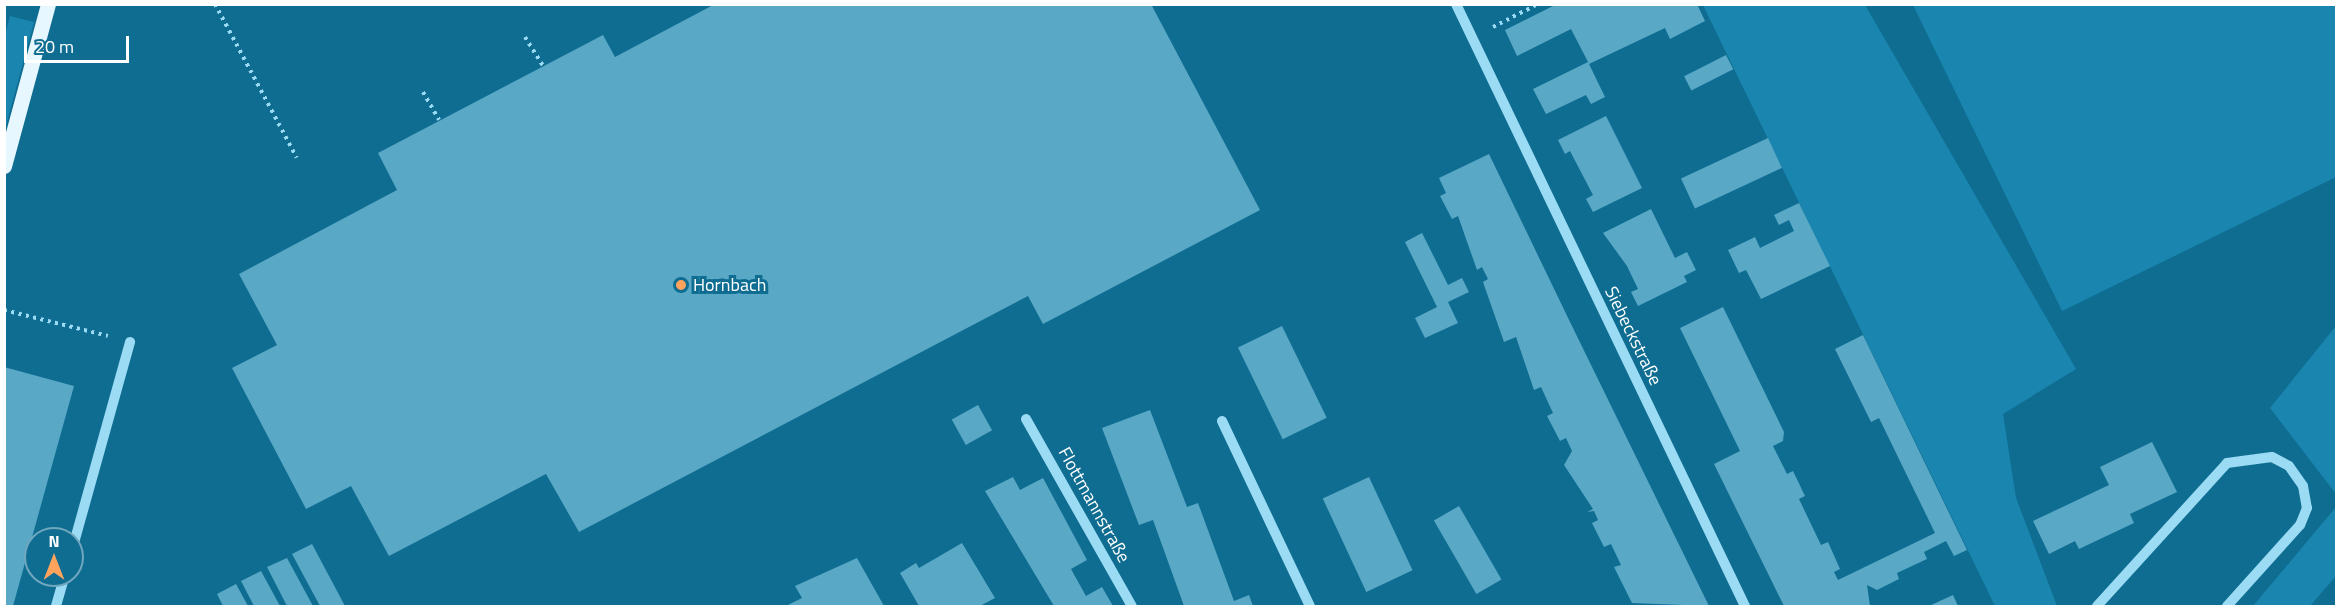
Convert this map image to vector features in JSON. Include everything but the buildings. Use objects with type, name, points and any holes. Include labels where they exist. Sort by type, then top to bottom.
[{"type":"main road","points":[[4,166],[48,4]]},
{"type":"street","name":"Siebeckstraße","points":[[1456,4],[1745,606]]},
{"type":"street","points":[[78,527],[130,342]]},
{"type":"street","name":"Flottmannstraße","points":[[1026,419],[1132,606]]},
{"type":"street","points":[[1222,421],[1310,606]]},
{"type":"street","points":[[2097,606],[2227,462],[2272,457],[2289,466],[2303,486],[2307,508],[2300,525],[2228,606]]},
{"type":"street","points":[[56,606],[62,587]]},
{"type":"path","points":[[215,4],[297,158]]},
{"type":"path","points":[[1472,37],[1538,4]]},
{"type":"path","points":[[525,37],[543,66]]},
{"type":"path","points":[[423,92],[439,120]]},
{"type":"path","points":[[4,310],[130,342]]},
{"type":"shaded area","points":[[1703,5],[1865,5],[2076,369],[2003,414],[2016,498],[2057,606],[1995,606]]},
{"type":"shaded area","points":[[1913,5],[2336,5],[2336,177],[2062,311]]},
{"type":"shaded area","points":[[10,16],[34,22],[5,129],[5,35]]},
{"type":"shaded area","points":[[2336,326],[2336,494],[2270,408]]},
{"type":"shaded area","points":[[2336,507],[2336,576],[2310,606],[2253,606]]},
{"type":"place","name":"Hornbach","points":[[681,285]]}]
